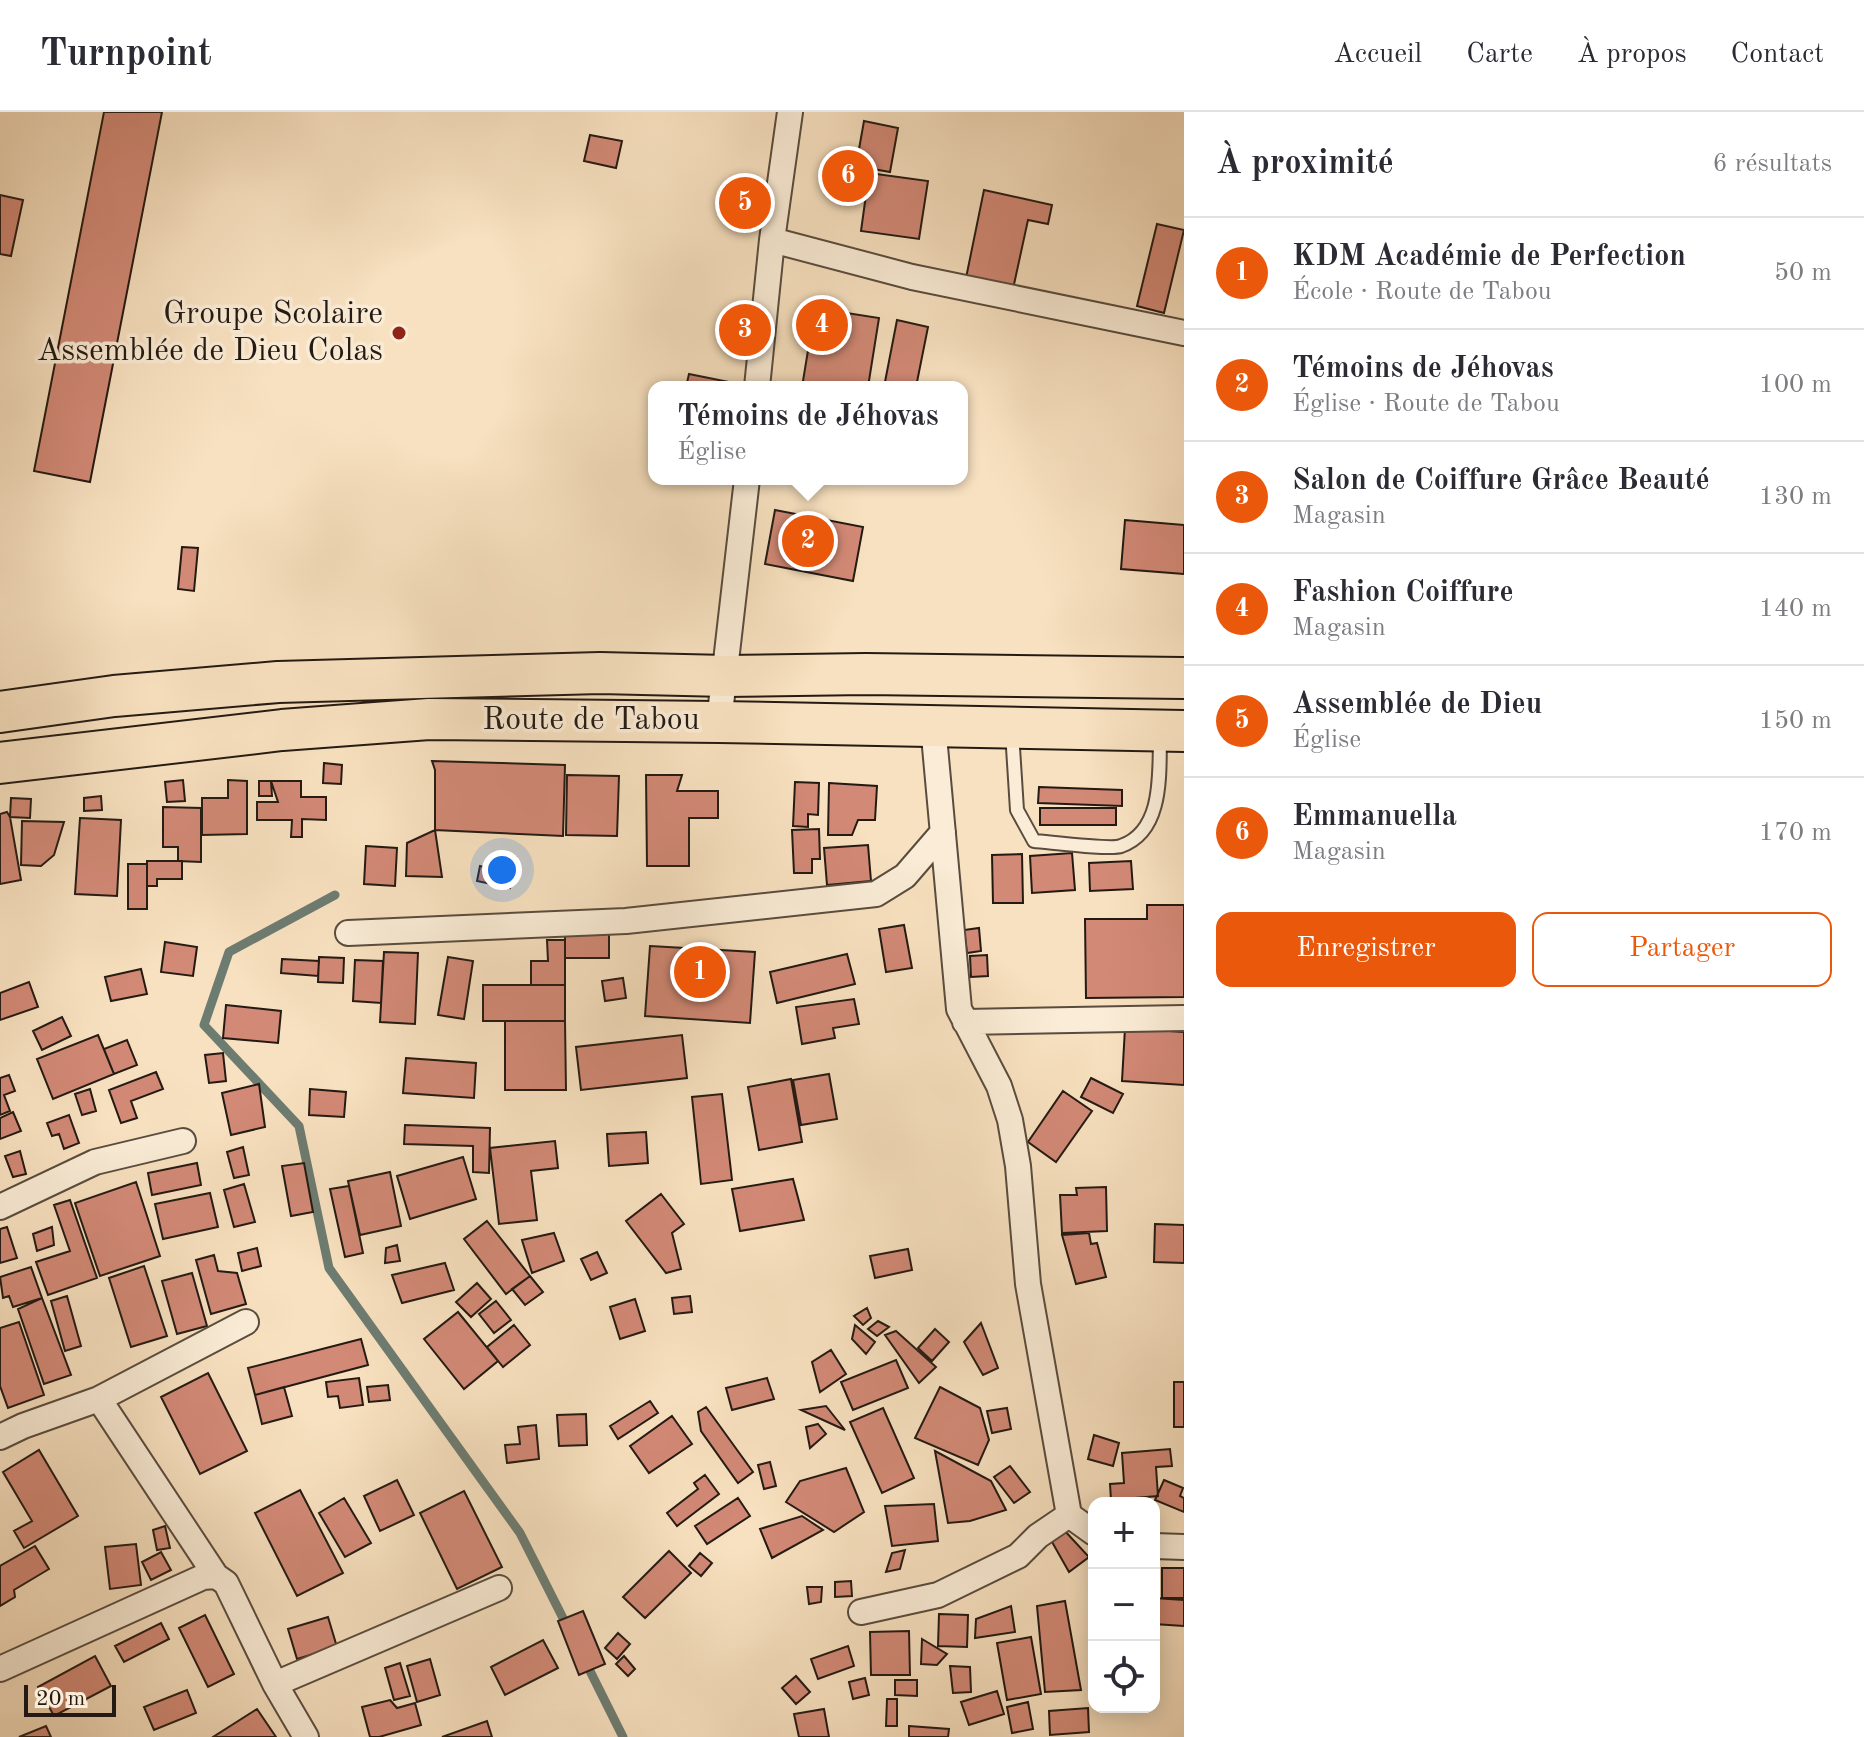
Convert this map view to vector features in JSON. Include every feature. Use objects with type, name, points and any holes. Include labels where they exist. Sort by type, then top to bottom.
[{"type":"main road","name":"Route de Tabou","points":[[0,712],[114,696],[278,682],[600,673],[1184,678]]},
{"type":"main road","name":"Route de Tabou","points":[[0,763],[282,730],[429,719],[1172,731]]},
{"type":"street","points":[[758,381],[772,240],[790,112]]},
{"type":"street","points":[[772,240],[912,277],[1184,333]]},
{"type":"street","points":[[719,722],[746,485]]},
{"type":"street","points":[[933,725],[959,1009],[999,1086],[1010,1120],[1018,1166],[1028,1284],[1069,1515],[1088,1529]]},
{"type":"street","points":[[348,933],[626,921],[876,894],[905,876],[943,832]]},
{"type":"street","points":[[965,1022],[1184,1018]]},
{"type":"street","points":[[0,1207],[95,1162],[183,1141]]},
{"type":"street","points":[[0,1437],[99,1399],[246,1322]]},
{"type":"street","points":[[99,1399],[216,1576],[226,1583],[275,1684],[306,1737]]},
{"type":"street","points":[[861,1612],[938,1595],[1018,1556],[1038,1536],[1069,1515]]},
{"type":"street","points":[[1160,1546],[1184,1547]]},
{"type":"street","points":[[0,1669],[203,1577],[216,1576]]},
{"type":"street","points":[[275,1684],[499,1588]]},
{"type":"lane","points":[[1011,729],[1017,810],[1034,841],[1120,847],[1145,829],[1158,796],[1172,731]]},
{"type":"building","points":[[104,112],[162,112],[90,482],[34,471]]},
{"type":"building","points":[[864,121],[898,128],[890,172],[856,166]]},
{"type":"building","points":[[590,135],[622,141],[616,168],[584,161]]},
{"type":"building","points":[[869,173],[928,181],[919,239],[861,231]]},
{"type":"building","points":[[984,190],[1052,205],[1048,224],[1028,220],[1013,289],[966,278]]},
{"type":"building","points":[[0,195],[23,200],[11,256],[0,254]]},
{"type":"building","points":[[1157,224],[1184,230],[1164,313],[1137,306]]},
{"type":"building","points":[[815,308],[879,318],[869,381],[803,381]]},
{"type":"building","points":[[897,320],[928,327],[917,381],[885,381]]},
{"type":"building","points":[[689,374],[724,381],[687,381]]},
{"type":"building","points":[[775,510],[863,527],[853,581],[765,564]]},
{"type":"building","points":[[1125,520],[1184,525],[1184,574],[1121,569]]},
{"type":"building","points":[[182,547],[198,548],[194,591],[178,589]]},
{"type":"building","points":[[432,761],[565,765],[563,836],[435,830],[435,770]]},
{"type":"building","points":[[324,763],[342,765],[341,784],[323,783]]},
{"type":"building","points":[[567,775],[619,776],[617,836],[566,835]]},
{"type":"building","points":[[646,775],[682,775],[677,791],[718,791],[718,818],[689,818],[689,866],[647,866]]},
{"type":"building","points":[[183,780],[185,801],[167,802],[165,782]]},
{"type":"building","points":[[228,780],[247,781],[247,834],[202,835],[202,798],[228,798]]},
{"type":"building","points":[[259,781],[271,781],[272,796],[259,796]]},
{"type":"building","points":[[271,781],[301,781],[301,797],[326,797],[326,820],[302,819],[302,837],[291,837],[292,820],[257,820],[257,802],[278,802]]},
{"type":"building","points":[[795,782],[819,783],[818,815],[808,814],[808,827],[793,826]]},
{"type":"building","points":[[829,783],[877,786],[875,820],[858,820],[852,835],[828,835]]},
{"type":"building","points":[[1039,787],[1122,790],[1122,806],[1038,803]]},
{"type":"building","points":[[101,796],[102,810],[84,811],[84,798]]},
{"type":"building","points":[[11,798],[31,799],[30,818],[10,817]]},
{"type":"building","points":[[163,807],[201,808],[201,862],[178,861],[178,847],[163,847]]},
{"type":"building","points":[[1040,808],[1116,808],[1116,825],[1040,825]]},
{"type":"building","points":[[7,812],[21,880],[0,884],[0,814]]},
{"type":"building","points":[[80,818],[121,820],[117,896],[75,894]]},
{"type":"building","points":[[22,821],[64,822],[54,855],[41,866],[21,865]]},
{"type":"building","points":[[819,829],[820,859],[812,859],[812,873],[794,873],[792,830]]},
{"type":"building","points":[[435,830],[442,877],[406,876],[407,843]]},
{"type":"building","points":[[868,845],[871,881],[827,885],[824,848]]},
{"type":"building","points":[[366,846],[397,848],[395,886],[364,884]]},
{"type":"building","points":[[1072,853],[1075,890],[1032,893],[1030,856]]},
{"type":"building","points":[[1022,854],[1023,903],[993,903],[992,855]]},
{"type":"building","points":[[505,855],[516,857],[510,888],[477,881],[480,866],[502,871]]},
{"type":"building","points":[[147,861],[182,861],[182,879],[157,879],[157,886],[147,886]]},
{"type":"building","points":[[1131,861],[1133,889],[1090,891],[1089,863]]},
{"type":"building","points":[[128,864],[147,864],[147,909],[128,909]]},
{"type":"building","points":[[1147,905],[1184,905],[1184,997],[1086,998],[1085,919],[1147,919]]},
{"type":"building","points":[[904,925],[912,968],[886,972],[879,929]]},
{"type":"building","points":[[979,928],[981,951],[967,953],[964,930]]},
{"type":"building","points":[[565,931],[609,931],[609,958],[565,958]]},
{"type":"building","points":[[547,940],[565,940],[565,985],[531,985],[531,961],[548,961]]},
{"type":"building","points":[[165,942],[197,947],[193,976],[161,972]]},
{"type":"building","points":[[650,946],[755,952],[750,1023],[645,1016]]},
{"type":"building","points":[[384,952],[418,953],[415,1024],[380,1022]]},
{"type":"building","points":[[847,954],[855,984],[777,1003],[770,972]]},
{"type":"building","points":[[987,955],[988,976],[971,977],[970,956]]},
{"type":"building","points":[[319,957],[344,958],[343,983],[318,982]]},
{"type":"building","points":[[448,957],[473,961],[464,1019],[438,1015]]},
{"type":"building","points":[[282,959],[319,961],[318,976],[281,973]]},
{"type":"building","points":[[355,960],[383,961],[381,1003],[353,1001]]},
{"type":"building","points":[[141,969],[147,994],[111,1001],[105,977]]},
{"type":"building","points":[[623,978],[626,998],[605,1001],[602,981]]},
{"type":"building","points":[[29,982],[38,1007],[0,1020],[0,993]]},
{"type":"building","points":[[483,985],[565,985],[565,1021],[483,1021]]},
{"type":"building","points":[[854,999],[859,1024],[833,1028],[835,1038],[802,1044],[796,1007]]},
{"type":"building","points":[[226,1005],[281,1011],[278,1043],[223,1038]]},
{"type":"building","points":[[62,1017],[71,1036],[42,1050],[33,1031]]},
{"type":"building","points":[[505,1021],[565,1021],[566,1090],[505,1090]]},
{"type":"building","points":[[1125,1028],[1184,1032],[1184,1085],[1122,1081]]},
{"type":"building","points":[[98,1035],[114,1074],[53,1099],[37,1059]]},
{"type":"building","points":[[682,1035],[687,1078],[581,1090],[576,1047]]},
{"type":"building","points":[[127,1040],[137,1065],[114,1074],[104,1049]]},
{"type":"building","points":[[223,1053],[226,1081],[209,1083],[205,1055]]},
{"type":"building","points":[[406,1058],[476,1063],[474,1098],[403,1093]]},
{"type":"building","points":[[156,1072],[163,1089],[131,1101],[137,1118],[121,1123],[109,1090]]},
{"type":"building","points":[[829,1074],[837,1119],[801,1125],[793,1080]]},
{"type":"building","points":[[9,1075],[15,1091],[4,1095],[10,1111],[0,1115],[0,1078]]},
{"type":"building","points":[[1091,1078],[1123,1094],[1113,1113],[1081,1097]]},
{"type":"building","points":[[791,1079],[802,1142],[759,1150],[748,1087]]},
{"type":"building","points":[[259,1084],[265,1127],[231,1135],[222,1093]]},
{"type":"building","points":[[90,1089],[96,1111],[82,1115],[75,1094]]},
{"type":"building","points":[[310,1089],[346,1092],[344,1117],[309,1115]]},
{"type":"building","points":[[1063,1091],[1092,1111],[1056,1162],[1028,1142]]},
{"type":"building","points":[[722,1094],[732,1180],[701,1184],[692,1097]]},
{"type":"building","points":[[13,1112],[21,1131],[0,1139],[0,1118]]},
{"type":"building","points":[[69,1115],[79,1143],[64,1149],[59,1134],[52,1136],[47,1123]]},
{"type":"building","points":[[405,1125],[490,1128],[489,1173],[473,1172],[473,1146],[404,1144]]},
{"type":"building","points":[[646,1132],[648,1163],[609,1166],[607,1134]]},
{"type":"building","points":[[555,1141],[558,1168],[531,1171],[537,1220],[499,1224],[490,1148]]},
{"type":"building","points":[[243,1147],[249,1175],[234,1178],[227,1152]]},
{"type":"building","points":[[20,1151],[26,1174],[13,1177],[5,1156]]},
{"type":"building","points":[[463,1157],[476,1199],[410,1219],[397,1176]]},
{"type":"building","points":[[197,1163],[201,1185],[152,1195],[148,1173]]},
{"type":"building","points":[[304,1163],[313,1212],[291,1216],[282,1166]]},
{"type":"building","points":[[390,1172],[401,1226],[360,1235],[348,1181]]},
{"type":"building","points":[[793,1179],[804,1220],[740,1231],[732,1189]]},
{"type":"building","points":[[136,1182],[160,1256],[100,1276],[75,1203]]},
{"type":"building","points":[[244,1184],[255,1222],[234,1227],[224,1190]]},
{"type":"building","points":[[349,1186],[363,1253],[345,1257],[330,1189]]},
{"type":"building","points":[[1106,1187],[1107,1231],[1062,1233],[1060,1195],[1077,1195],[1076,1188]]},
{"type":"building","points":[[210,1193],[218,1227],[163,1239],[155,1204]]},
{"type":"building","points":[[661,1194],[684,1224],[672,1233],[681,1269],[666,1273],[626,1221]]},
{"type":"building","points":[[70,1200],[97,1278],[48,1295],[36,1262],[70,1251],[54,1205]]},
{"type":"building","points":[[487,1221],[530,1276],[506,1294],[464,1239]]},
{"type":"building","points":[[1155,1224],[1184,1225],[1184,1263],[1154,1262]]},
{"type":"building","points":[[7,1227],[17,1258],[0,1263],[0,1229]]},
{"type":"building","points":[[52,1227],[54,1245],[37,1251],[33,1234]]},
{"type":"building","points":[[554,1233],[564,1261],[532,1273],[522,1240]]},
{"type":"building","points":[[1089,1233],[1091,1244],[1097,1243],[1106,1277],[1076,1284],[1062,1235]]},
{"type":"building","points":[[397,1245],[400,1261],[385,1263],[386,1248]]},
{"type":"building","points":[[257,1248],[261,1266],[242,1271],[238,1253]]},
{"type":"building","points":[[908,1249],[912,1270],[875,1278],[870,1256]]},
{"type":"building","points":[[597,1252],[607,1273],[591,1280],[581,1259]]},
{"type":"building","points":[[214,1255],[218,1271],[237,1273],[246,1304],[211,1314],[196,1260]]},
{"type":"building","points":[[445,1263],[454,1290],[402,1303],[392,1275]]},
{"type":"building","points":[[144,1266],[167,1336],[131,1347],[109,1278]]},
{"type":"building","points":[[31,1267],[42,1298],[13,1307],[9,1296],[3,1298],[0,1277]]},
{"type":"building","points":[[192,1273],[207,1326],[177,1334],[162,1281]]},
{"type":"building","points":[[530,1276],[543,1292],[525,1305],[512,1289]]},
{"type":"building","points":[[477,1283],[491,1299],[471,1317],[456,1302]]},
{"type":"building","points":[[67,1296],[81,1346],[65,1351],[51,1301]]},
{"type":"building","points":[[690,1296],[692,1312],[674,1314],[672,1298]]},
{"type":"building","points":[[42,1298],[71,1375],[44,1384],[18,1309]]},
{"type":"building","points":[[635,1299],[645,1331],[620,1339],[610,1307]]},
{"type":"building","points":[[496,1301],[511,1320],[494,1333],[479,1314]]},
{"type":"building","points":[[867,1308],[871,1318],[863,1325],[854,1316]]},
{"type":"building","points":[[458,1312],[498,1361],[464,1389],[424,1339]]},
{"type":"building","points":[[878,1321],[889,1327],[877,1336],[868,1329]]},
{"type":"building","points":[[19,1322],[44,1395],[8,1408],[0,1386],[0,1328]]},
{"type":"building","points":[[981,1323],[998,1368],[983,1375],[964,1342]]},
{"type":"building","points":[[514,1325],[530,1345],[503,1367],[487,1347]]},
{"type":"building","points":[[855,1325],[875,1342],[866,1354],[852,1339]]},
{"type":"building","points":[[935,1329],[949,1342],[932,1361],[918,1348]]},
{"type":"building","points":[[896,1331],[936,1367],[919,1383],[885,1335]]},
{"type":"building","points":[[361,1339],[368,1365],[255,1395],[248,1368]]},
{"type":"building","points":[[831,1350],[846,1374],[820,1392],[812,1362]]},
{"type":"building","points":[[896,1360],[908,1388],[853,1410],[841,1382]]},
{"type":"building","points":[[208,1373],[247,1451],[200,1474],[161,1397]]},
{"type":"building","points":[[359,1378],[363,1405],[340,1408],[338,1396],[328,1397],[326,1382]]},
{"type":"building","points":[[767,1378],[774,1399],[732,1410],[726,1388]]},
{"type":"building","points":[[1174,1382],[1184,1382],[1184,1427],[1174,1427]]},
{"type":"building","points":[[388,1385],[390,1400],[369,1402],[367,1387]]},
{"type":"building","points":[[284,1387],[292,1416],[262,1424],[255,1395]]},
{"type":"building","points":[[940,1387],[980,1408],[989,1440],[978,1465],[915,1438]]},
{"type":"building","points":[[650,1401],[658,1413],[618,1439],[610,1426]]},
{"type":"building","points":[[826,1406],[845,1430],[801,1410]]},
{"type":"building","points":[[706,1407],[753,1472],[738,1483],[701,1431],[698,1412]]},
{"type":"building","points":[[883,1408],[914,1478],[882,1493],[850,1422]]},
{"type":"building","points":[[1007,1408],[1011,1429],[992,1433],[987,1411]]},
{"type":"building","points":[[586,1414],[587,1445],[559,1446],[557,1415]]},
{"type":"building","points":[[672,1416],[692,1444],[649,1473],[630,1446]]},
{"type":"building","points":[[818,1424],[826,1434],[810,1448],[806,1427]]},
{"type":"building","points":[[536,1425],[539,1459],[507,1463],[505,1445],[520,1444],[518,1427]]},
{"type":"building","points":[[1094,1435],[1119,1443],[1113,1466],[1088,1459]]},
{"type":"building","points":[[1170,1449],[1172,1466],[1156,1467],[1158,1496],[1111,1497],[1110,1484],[1124,1483],[1122,1453]]},
{"type":"building","points":[[39,1450],[78,1516],[24,1548],[14,1531],[32,1521],[3,1472]]},
{"type":"building","points":[[935,1451],[991,1481],[1006,1510],[970,1521],[948,1523]]},
{"type":"building","points":[[770,1462],[776,1486],[764,1489],[758,1465]]},
{"type":"building","points":[[1010,1466],[1030,1492],[1014,1503],[994,1477]]},
{"type":"building","points":[[846,1468],[864,1512],[834,1532],[786,1502],[800,1481]]},
{"type":"building","points":[[705,1475],[719,1494],[677,1526],[667,1513],[698,1489],[694,1483]]},
{"type":"building","points":[[397,1480],[414,1515],[380,1531],[364,1496]]},
{"type":"building","points":[[1164,1480],[1183,1488],[1180,1496],[1184,1498],[1184,1512],[1160,1502],[1160,1497],[1156,1497]]},
{"type":"building","points":[[300,1490],[343,1573],[297,1596],[255,1513]]},
{"type":"building","points":[[464,1491],[502,1567],[457,1589],[420,1513]]},
{"type":"building","points":[[344,1498],[371,1543],[345,1557],[319,1513]]},
{"type":"building","points":[[738,1498],[750,1516],[707,1544],[695,1526]]},
{"type":"building","points":[[934,1504],[938,1541],[892,1546],[885,1506]]},
{"type":"building","points":[[802,1516],[823,1530],[772,1558],[760,1529]]},
{"type":"building","points":[[165,1526],[170,1548],[157,1550],[153,1530]]},
{"type":"building","points":[[1064,1530],[1088,1558],[1069,1572],[1052,1542]]},
{"type":"building","points":[[136,1544],[141,1585],[110,1589],[105,1547]]},
{"type":"building","points":[[35,1546],[49,1569],[14,1590],[15,1597],[0,1606],[0,1566]]},
{"type":"building","points":[[905,1550],[900,1569],[886,1572],[892,1553]]},
{"type":"building","points":[[669,1551],[691,1573],[645,1618],[623,1597]]},
{"type":"building","points":[[161,1552],[171,1570],[151,1580],[142,1562]]},
{"type":"building","points":[[700,1553],[712,1563],[701,1576],[689,1566]]},
{"type":"building","points":[[1162,1568],[1184,1568],[1184,1598],[1162,1598]]},
{"type":"building","points":[[851,1581],[852,1596],[835,1597],[835,1582]]},
{"type":"building","points":[[807,1587],[822,1587],[821,1602],[809,1604]]},
{"type":"building","points":[[1160,1598],[1184,1600],[1184,1626],[1160,1624]]},
{"type":"building","points":[[1065,1601],[1081,1690],[1045,1692],[1037,1606]]},
{"type":"building","points":[[1011,1606],[1015,1632],[975,1638],[976,1619]]},
{"type":"building","points":[[583,1611],[605,1664],[579,1675],[558,1621]]},
{"type":"building","points":[[939,1614],[968,1615],[967,1647],[938,1646]]},
{"type":"building","points":[[205,1615],[234,1674],[208,1687],[179,1628]]},
{"type":"building","points":[[328,1617],[337,1647],[297,1659],[288,1629]]},
{"type":"building","points":[[161,1623],[169,1639],[124,1662],[115,1646]]},
{"type":"building","points":[[909,1631],[910,1675],[871,1675],[870,1632]]},
{"type":"building","points":[[618,1633],[630,1644],[617,1659],[605,1648]]},
{"type":"building","points":[[1031,1637],[1041,1694],[1007,1700],[997,1643]]},
{"type":"building","points":[[922,1639],[947,1654],[937,1665],[921,1664]]},
{"type":"building","points":[[543,1640],[558,1668],[505,1695],[491,1667]]},
{"type":"building","points":[[848,1646],[854,1666],[818,1679],[811,1659]]},
{"type":"building","points":[[95,1656],[111,1686],[54,1716],[38,1687]]},
{"type":"building","points":[[624,1656],[635,1669],[628,1676],[616,1664]]},
{"type":"building","points":[[430,1659],[440,1695],[417,1702],[407,1666]]},
{"type":"building","points":[[400,1663],[410,1696],[394,1700],[385,1668]]},
{"type":"building","points":[[950,1666],[970,1667],[971,1692],[953,1693]]},
{"type":"building","points":[[796,1676],[810,1692],[796,1704],[782,1688]]},
{"type":"building","points":[[865,1678],[869,1695],[853,1699],[849,1682]]},
{"type":"building","points":[[895,1680],[917,1680],[917,1696],[895,1695]]},
{"type":"building","points":[[187,1690],[196,1713],[154,1730],[144,1707]]},
{"type":"building","points":[[997,1691],[1004,1714],[969,1725],[961,1702]]},
{"type":"building","points":[[887,1699],[897,1699],[897,1726],[886,1726]]},
{"type":"building","points":[[390,1700],[397,1708],[415,1703],[421,1725],[370,1737],[362,1707]]},
{"type":"building","points":[[1028,1702],[1033,1729],[1012,1733],[1007,1707]]},
{"type":"building","points":[[1088,1708],[1089,1732],[1050,1735],[1049,1711]]},
{"type":"building","points":[[257,1709],[276,1737],[213,1737]]},
{"type":"building","points":[[824,1709],[829,1737],[799,1737],[794,1714]]},
{"type":"building","points":[[487,1721],[492,1737],[442,1737]]},
{"type":"building","points":[[46,1726],[51,1737],[19,1737]]},
{"type":"building","points":[[909,1726],[949,1729],[948,1737],[909,1737]]},
{"type":"waterway","points":[[335,895],[229,952],[204,1025],[299,1126],[329,1268],[520,1533],[569,1630]]},
{"type":"waterway","points":[[585,1661],[623,1737]]},
{"type":"place","name":"Emmanuella","points":[[848,176]]},
{"type":"place","name":"Assemblée de Dieu","points":[[745,203]]},
{"type":"place","name":"Fashion Coiffure","points":[[822,325]]},
{"type":"place","name":"Salon de Coiffure Grâce Beauté","points":[[745,330]]},
{"type":"place","name":"Groupe Scolaire Assemblée de Dieu Colas","points":[[399,333]]},
{"type":"place","name":"Témoins de Jéhovas","points":[[808,541]]},
{"type":"place","name":"KDM Académie de Perfection","points":[[700,972]]}]
